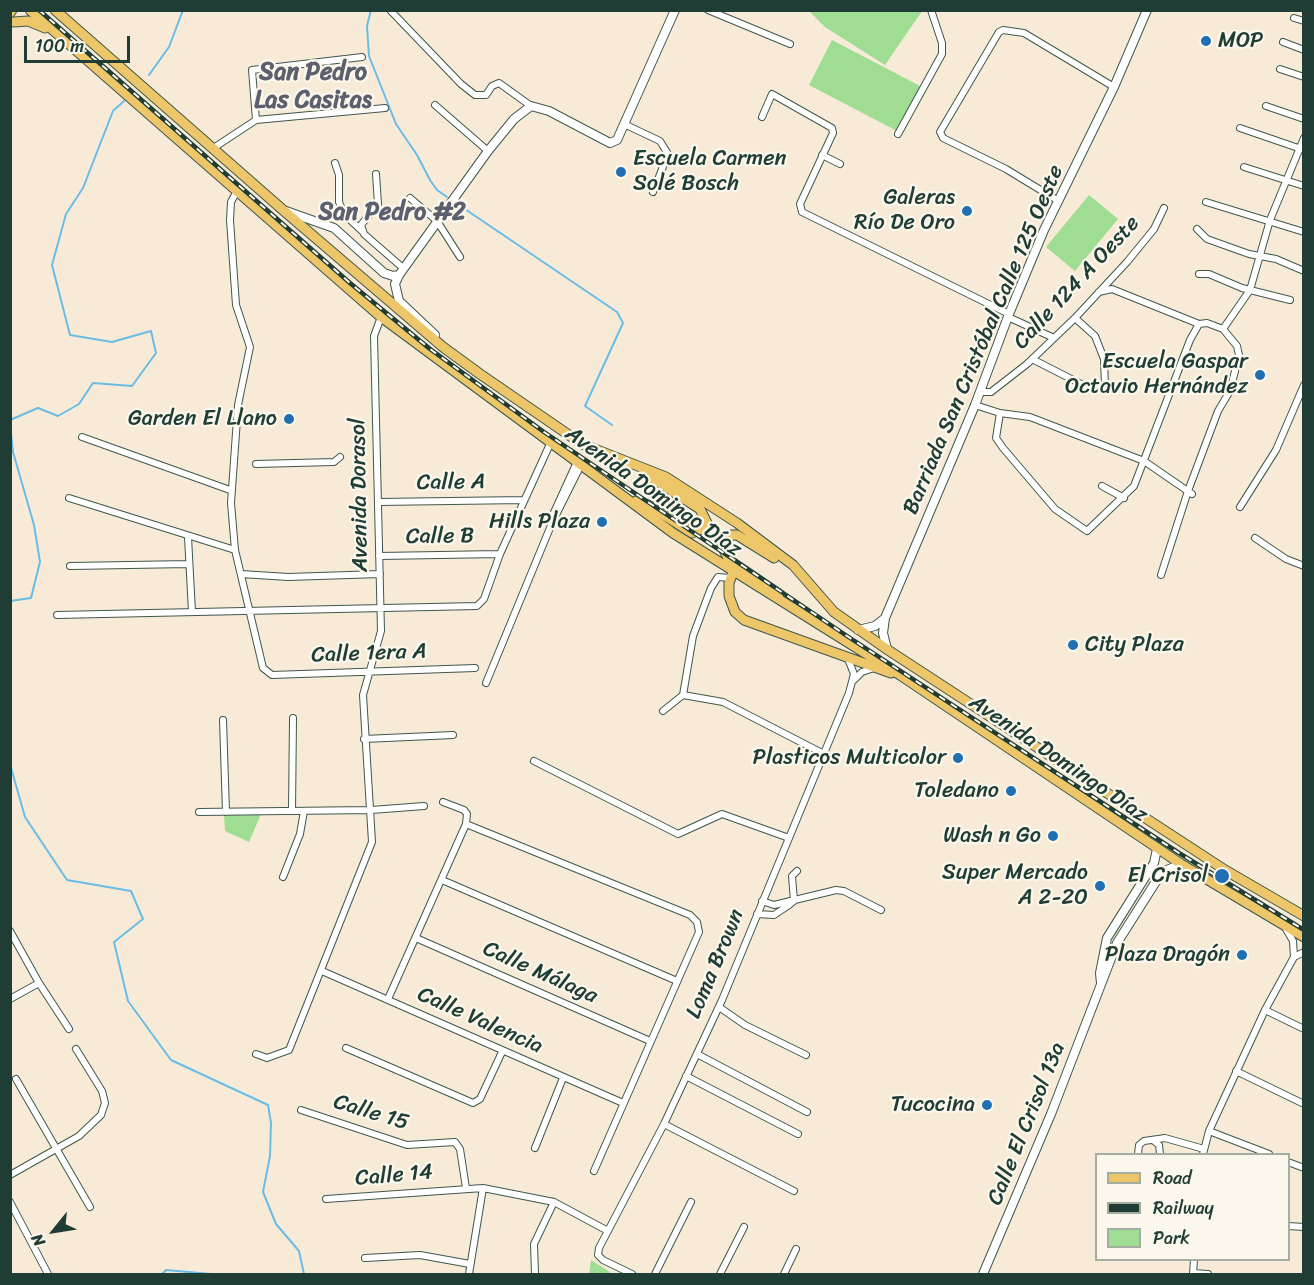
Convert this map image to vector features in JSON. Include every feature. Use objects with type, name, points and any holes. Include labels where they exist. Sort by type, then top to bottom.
[{"type":"main road","name":"Avenida Domingo Díaz","points":[[30,10],[381,317],[550,444],[732,575],[812,620],[900,675],[1157,849],[1304,937]]},
{"type":"main road","name":"Avenida Domingo Díaz","points":[[55,10],[443,347],[582,444],[666,477],[737,522],[794,565],[834,612],[858,630],[1225,870],[1304,916]]},
{"type":"main road","points":[[12,16],[56,33]]},
{"type":"main road","points":[[625,497],[648,505],[692,533],[699,532],[706,523],[700,509],[626,462]]},
{"type":"main road","points":[[812,586],[745,537],[731,535],[725,539],[722,546],[729,560],[768,585],[812,620]]},
{"type":"main road","points":[[732,575],[730,601],[735,612],[744,620],[798,638],[874,669],[900,675]]},
{"type":"street","points":[[390,10],[461,84],[475,95],[486,95],[492,86],[499,83],[531,106],[549,111],[610,142],[617,140],[675,10]]},
{"type":"street","points":[[708,10],[790,44]]},
{"type":"street","points":[[898,134],[942,54],[942,43],[931,10]]},
{"type":"street","name":"Barriada San Cristóbal Calle 125 Oeste","points":[[888,650],[883,633],[885,618],[975,405],[1008,316],[1057,200],[1114,87],[1147,10]]},
{"type":"street","points":[[1294,18],[1304,21]]},
{"type":"street","points":[[1057,200],[1006,169],[943,138],[940,132],[999,32],[1003,30],[1024,33],[1114,87]]},
{"type":"street","points":[[1283,42],[1304,50]]},
{"type":"street","points":[[256,120],[252,70],[362,57]]},
{"type":"street","points":[[1280,69],[1304,77]]},
{"type":"street","points":[[762,117],[772,94],[829,124],[833,133],[800,204],[802,212],[1054,338]]},
{"type":"street","points":[[435,105],[488,151]]},
{"type":"street","points":[[443,347],[433,333],[399,301],[395,290],[401,272],[488,151],[514,119],[531,106]]},
{"type":"street","points":[[1266,106],[1304,119]]},
{"type":"street","points":[[212,148],[256,120],[385,108]]},
{"type":"street","points":[[624,124],[660,141],[668,154],[653,192]]},
{"type":"street","points":[[1240,128],[1301,150]]},
{"type":"street","points":[[1223,328],[1250,290],[1270,220],[1301,150],[1304,138]]},
{"type":"street","points":[[822,155],[840,164]]},
{"type":"street","points":[[335,163],[339,175],[339,202],[344,214],[401,272]]},
{"type":"street","points":[[1244,167],[1304,186]]},
{"type":"street","points":[[364,234],[361,225],[378,204],[376,174]]},
{"type":"street","points":[[237,191],[231,202],[230,220],[236,305],[250,347],[238,405],[230,490],[235,550],[250,609]]},
{"type":"street","points":[[411,198],[437,221],[460,257]]},
{"type":"street","points":[[1206,202],[1304,232]]},
{"type":"street","name":"Calle 124 A Oeste","points":[[980,392],[991,392],[1032,359],[1075,318],[1154,229],[1164,208]]},
{"type":"street","points":[[283,210],[334,228],[384,273],[393,276],[401,272]]},
{"type":"street","points":[[1197,229],[1208,239],[1259,256],[1276,259],[1304,271]]},
{"type":"street","points":[[1199,274],[1209,274],[1250,290],[1290,300]]},
{"type":"street","points":[[1098,292],[1112,289],[1199,324],[1207,323],[1223,328],[1237,346],[1239,355],[1230,391],[1218,411],[1161,575]]},
{"type":"street","name":"Avenida Dorasol","points":[[256,1054],[267,1058],[288,1050],[322,971],[372,842],[363,695],[368,672],[379,644],[381,609],[374,336],[381,317]]},
{"type":"street","points":[[1032,359],[1085,386],[1105,386],[1104,359],[1095,336],[1075,318]]},
{"type":"street","points":[[1000,413],[996,438],[1003,448],[1054,508],[1087,531],[1134,486],[1190,340],[1199,324]]},
{"type":"street","points":[[1240,507],[1276,450],[1304,385]]},
{"type":"street","points":[[975,405],[1000,413],[1030,417],[1144,461],[1190,493]]},
{"type":"street","points":[[82,437],[230,490]]},
{"type":"street","points":[[57,615],[250,609],[477,606],[484,599],[500,554],[550,444]]},
{"type":"street","points":[[256,464],[334,462],[340,457]]},
{"type":"street","points":[[486,683],[552,523],[551,519],[579,463]]},
{"type":"street","points":[[1102,486],[1124,498]]},
{"type":"street","points":[[69,498],[235,550]]},
{"type":"street","name":"Calle A","points":[[378,502],[524,500]]},
{"type":"street","points":[[188,537],[192,612]]},
{"type":"street","points":[[1255,538],[1286,559],[1304,566]]},
{"type":"street","name":"Calle B","points":[[380,556],[500,554]]},
{"type":"street","points":[[70,566],[189,564]]},
{"type":"street","points":[[241,574],[288,576],[380,573]]},
{"type":"street","points":[[663,711],[683,695],[693,636],[711,588],[718,577],[732,575]]},
{"type":"street","name":"Calle 1era A","points":[[250,609],[266,671],[272,675],[475,668]]},
{"type":"street","points":[[858,630],[875,626],[885,618]]},
{"type":"street","points":[[848,658],[853,681]]},
{"type":"street","points":[[853,681],[862,672],[874,669]]},
{"type":"street","name":"Loma Brown","points":[[632,1275],[603,1260],[598,1255],[598,1248],[664,1124],[719,1007],[853,681]]},
{"type":"street","points":[[683,695],[723,702],[822,753]]},
{"type":"street","points":[[292,811],[293,718]]},
{"type":"street","points":[[223,720],[226,812]]},
{"type":"street","points":[[364,739],[453,735]]},
{"type":"street","points":[[534,761],[678,834],[722,814],[789,838]]},
{"type":"street","points":[[388,999],[466,824],[467,814],[464,810],[443,802]]},
{"type":"street","points":[[199,812],[371,810],[424,806]]},
{"type":"street","points":[[283,877],[300,834],[304,811]]},
{"type":"street","points":[[466,824],[690,915],[697,922],[699,932],[594,1171]]},
{"type":"street","name":"Calle El Crisol 13a","points":[[1101,985],[1103,946],[1154,863],[1157,849]]},
{"type":"street","name":"Calle El Crisol 13a","points":[[983,1275],[1052,1114],[1121,935],[1162,872],[1181,864]]},
{"type":"street","points":[[794,901],[792,876],[798,871]]},
{"type":"street","points":[[442,880],[677,981]]},
{"type":"street","points":[[762,901],[774,905],[836,890],[844,891],[881,910]]},
{"type":"street","points":[[1133,895],[1143,901]]},
{"type":"street","points":[[757,914],[780,913],[794,901]]},
{"type":"street","points":[[1279,922],[1290,934],[1294,957]]},
{"type":"street","points":[[10,932],[69,1029]]},
{"type":"street","name":"Calle Málaga","points":[[416,938],[650,1041]]},
{"type":"street","points":[[1138,1153],[1139,1144],[1144,1141],[1154,1141],[1165,1137],[1203,1152],[1209,1131],[1265,1010],[1294,957],[1304,952]]},
{"type":"street","name":"Calle Valencia","points":[[322,971],[502,1052],[623,1103]]},
{"type":"street","points":[[10,999],[39,983]]},
{"type":"street","points":[[719,1007],[745,1025],[806,1054]]},
{"type":"street","points":[[1265,1010],[1304,1029]]},
{"type":"street","points":[[346,1048],[473,1103],[480,1099],[502,1052]]},
{"type":"street","points":[[10,1175],[90,1128],[101,1115],[105,1103],[102,1091],[76,1049]]},
{"type":"street","points":[[697,1054],[807,1112]]},
{"type":"street","points":[[1236,1071],[1304,1104]]},
{"type":"street","points":[[686,1076],[798,1134]]},
{"type":"street","points":[[535,1148],[563,1078]]},
{"type":"street","points":[[16,1079],[90,1208]]},
{"type":"street","name":"Calle 15","points":[[301,1110],[407,1144],[455,1142],[460,1149],[466,1188]]},
{"type":"street","points":[[664,1124],[794,1191]]},
{"type":"street","points":[[1209,1131],[1264,1153]]},
{"type":"street","points":[[1154,1141],[1159,1145],[1160,1153]]},
{"type":"street","points":[[469,1275],[483,1188]]},
{"type":"street","name":"Calle 14","points":[[326,1200],[483,1188],[554,1202],[608,1231]]},
{"type":"street","points":[[10,1202],[48,1275]]},
{"type":"street","points":[[535,1275],[534,1244],[554,1202]]},
{"type":"street","points":[[655,1275],[691,1202]]},
{"type":"street","points":[[720,1275],[744,1227]]},
{"type":"street","points":[[785,1274],[796,1249]]},
{"type":"street","points":[[365,1258],[420,1256],[470,1264]]},
{"type":"street","points":[[1193,1274],[1208,1275]]},
{"type":"green space","points":[[812,10],[922,11],[885,65],[825,27],[811,13]]},
{"type":"green space","points":[[832,40],[920,86],[897,131],[809,85]]},
{"type":"green space","points":[[1089,195],[1118,219],[1075,271],[1046,247]]},
{"type":"green space","points":[[261,814],[249,842],[225,831],[224,815]]},
{"type":"green space","points":[[591,1260],[610,1272],[609,1274],[589,1274]]},
{"type":"waterway","points":[[149,75],[169,47],[183,10]]},
{"type":"waterway","points":[[371,10],[367,26],[369,56],[396,124],[417,155],[430,180],[437,190],[447,197]]},
{"type":"waterway","points":[[10,420],[38,408],[58,416],[79,404],[93,383],[132,386],[156,353],[151,331],[112,342],[70,335],[52,265],[66,214],[83,188],[113,111],[124,101]]},
{"type":"waterway","points":[[459,205],[617,312],[623,323],[585,406],[612,425]]},
{"type":"waterway","points":[[10,424],[13,452],[34,525],[40,562],[31,598],[10,601]]},
{"type":"waterway","points":[[10,764],[25,817],[67,880],[131,891],[143,919],[114,942],[128,1001],[171,1060],[268,1105],[271,1123],[270,1156],[263,1192],[276,1224],[299,1251],[304,1274]]},
{"type":"waterway","points":[[162,1274],[166,1270],[211,1274]]},
{"type":"railway","points":[[39,10],[350,283],[430,349],[544,432],[847,636],[1179,853],[1304,930]]},
{"type":"place","name":"MOP","points":[[1206,41]]},
{"type":"place","name":"Escuela Carmen Solé Bosch","points":[[621,172]]},
{"type":"place","name":"Galeras Río De Oro","points":[[967,211]]},
{"type":"place","name":"Escuela Gaspar Octavio Hernández","points":[[1260,375]]},
{"type":"place","name":"Garden El Llano","points":[[289,419]]},
{"type":"place","name":"Hills Plaza","points":[[602,522]]},
{"type":"place","name":"City Plaza","points":[[1073,645]]},
{"type":"place","name":"Plasticos Multicolor","points":[[958,758]]},
{"type":"place","name":"Toledano","points":[[1011,791]]},
{"type":"place","name":"Wash n Go","points":[[1053,836]]},
{"type":"place","name":"El Crisol","points":[[1222,876]]},
{"type":"place","name":"Super Mercado A 2-20","points":[[1100,886]]},
{"type":"place","name":"Plaza Dragón","points":[[1242,955]]},
{"type":"place","name":"Tucocina","points":[[987,1105]]},
{"type":"district","name":"San Pedro Las Casitas","points":[[313,87]]},
{"type":"district","name":"San Pedro #2","points":[[392,213]]}]
